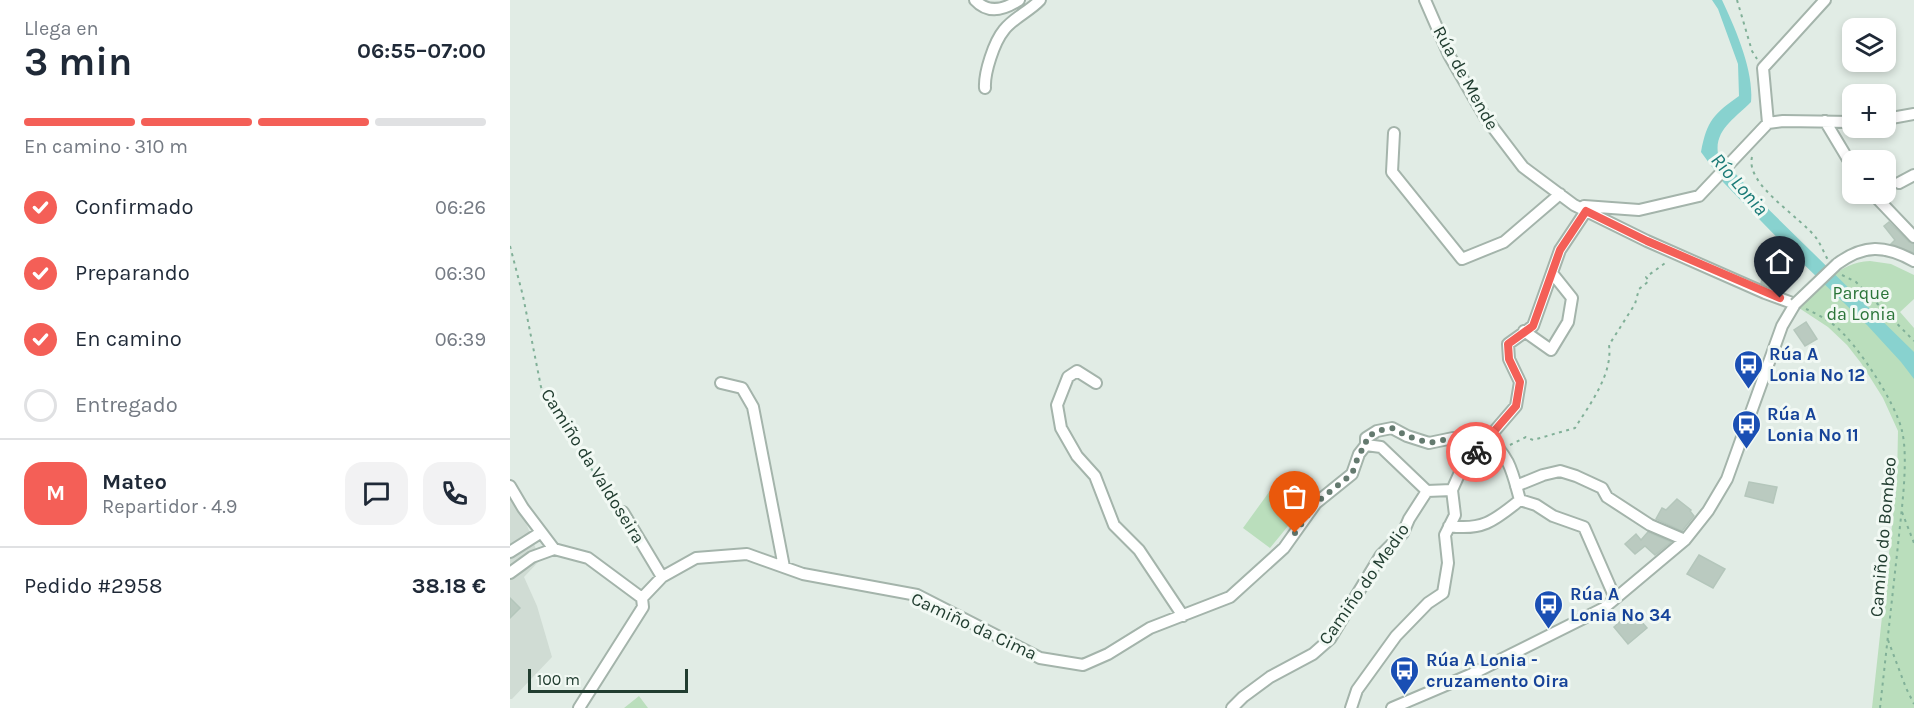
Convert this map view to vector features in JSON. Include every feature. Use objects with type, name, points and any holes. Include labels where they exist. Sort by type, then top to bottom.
[{"type":"street","points":[[975,0],[982,6],[998,10],[1019,0]]},
{"type":"street","points":[[985,88],[994,48],[1004,29],[1041,0]]},
{"type":"street","name":"Rúa de Mende","points":[[1425,0],[1449,55],[1485,117],[1524,167],[1574,205],[1677,254],[1795,304]]},
{"type":"street","points":[[1766,125],[1763,68],[1824,0]]},
{"type":"street","points":[[1896,117],[1914,114]]},
{"type":"street","points":[[1574,205],[1639,210],[1699,196],[1766,125],[1783,121],[1842,122]]},
{"type":"street","points":[[1825,121],[1842,150]]},
{"type":"street","points":[[1394,133],[1392,172],[1462,259],[1504,242],[1560,194]]},
{"type":"street","points":[[1899,183],[1914,175]]},
{"type":"street","points":[[1883,204],[1914,237]]},
{"type":"street","points":[[1351,708],[1357,690],[1396,636],[1428,603],[1443,593],[1448,563],[1445,535],[1455,514],[1452,490],[1461,470],[1516,406],[1520,382],[1509,359],[1508,344],[1533,326],[1560,250],[1586,211]]},
{"type":"street","points":[[1392,708],[1472,675],[1604,608],[1685,540],[1708,511],[1726,479],[1782,326],[1795,304],[1836,266],[1859,250],[1893,252],[1914,261]]},
{"type":"street","points":[[1524,332],[1551,350],[1568,322],[1572,298],[1552,273]]},
{"type":"street","points":[[1096,383],[1077,371],[1068,377],[1057,405],[1061,428],[1077,456],[1095,476],[1114,525],[1139,550],[1183,616]]},
{"type":"street","points":[[721,383],[742,388],[753,407],[784,567]]},
{"type":"street","points":[[1452,490],[1427,491],[1381,447],[1366,445],[1366,438],[1377,431],[1392,428],[1429,443],[1453,438],[1476,453]]},
{"type":"street","points":[[1487,439],[1501,450],[1509,463],[1520,500]]},
{"type":"street","name":"Camiño da Cima","points":[[579,708],[643,607],[642,598],[662,577],[696,558],[747,554],[803,574],[917,595],[1040,658],[1083,665],[1108,654],[1150,628],[1230,597],[1284,548],[1316,503],[1352,474],[1359,454],[1366,445]]},
{"type":"street","points":[[1516,486],[1560,471],[1576,476],[1602,488],[1607,496],[1650,525],[1685,540]]},
{"type":"street","points":[[510,486],[540,533],[554,549],[588,558],[642,598]]},
{"type":"street","name":"Camiño do Medio","points":[[1232,708],[1270,677],[1313,654],[1330,639],[1381,555],[1403,533],[1427,491]]},
{"type":"street","points":[[1520,500],[1536,505],[1553,516],[1584,527],[1615,598]]},
{"type":"street","points":[[1449,526],[1467,528],[1494,521],[1520,500]]},
{"type":"street","name":"Camiño da Valdoseira","points":[[622,512],[662,577]]},
{"type":"street","points":[[511,550],[540,533]]},
{"type":"street","points":[[510,573],[532,557],[554,549]]},
{"type":"path","points":[[1737,0],[1752,51],[1763,68]]},
{"type":"path","points":[[1753,153],[1750,164],[1758,181],[1816,239],[1827,259],[1844,277],[1856,282],[1914,341]]},
{"type":"path","name":"Camiño da Valdoseira","points":[[510,246],[523,296],[541,387],[610,499],[622,512]]},
{"type":"path","points":[[1501,450],[1526,437],[1533,440],[1575,428],[1603,379],[1610,354],[1609,345],[1635,304],[1639,289],[1649,281],[1646,276],[1677,254]]},
{"type":"path","name":"Camiño do Bombeo","points":[[1795,304],[1833,324],[1848,338],[1889,399],[1902,430],[1904,450],[1902,512],[1880,708]]},
{"type":"path","points":[[1902,512],[1914,543]]},
{"type":"path","points":[[1887,638],[1914,704]]},
{"type":"shaded area","points":[[510,499],[525,520],[540,560],[524,577],[537,606],[552,657],[512,699],[510,699]]},
{"type":"green space","name":"Parque da Lonia","points":[[1859,262],[1891,264],[1914,275],[1914,299],[1900,312],[1914,328],[1914,708],[1872,708],[1897,480],[1898,431],[1883,398],[1847,345],[1828,327],[1799,308],[1839,271]]},
{"type":"green space","points":[[1280,477],[1311,498],[1270,548],[1243,528]]},
{"type":"green space","points":[[639,696],[648,708],[624,708]]},
{"type":"water","name":"Río Lonia","points":[[1712,0],[1722,0],[1732,23],[1747,63],[1751,90],[1751,102],[1733,118],[1723,131],[1718,145],[1718,154],[1759,200],[1914,352],[1914,379],[1867,325],[1723,182],[1701,152],[1706,132],[1713,119],[1739,96],[1738,64],[1718,9]]},
{"type":"building","points":[[1889,222],[1909,242],[1914,244],[1914,253],[1891,244],[1895,240],[1884,226]]},
{"type":"building","points":[[1771,270],[1785,278],[1777,289],[1761,283],[1764,272],[1769,274]]},
{"type":"building","points":[[1806,322],[1817,339],[1805,346],[1794,330]]},
{"type":"building","points":[[1749,482],[1777,487],[1773,503],[1745,496]]},
{"type":"building","points":[[1677,499],[1691,510],[1694,516],[1682,531],[1656,519],[1662,508],[1666,510]]},
{"type":"building","points":[[1648,532],[1671,542],[1655,555],[1645,546],[1635,554],[1625,544],[1636,534],[1641,540]]},
{"type":"building","points":[[1699,555],[1725,569],[1713,588],[1687,574]]},
{"type":"building","points":[[510,598],[520,608],[510,618]]},
{"type":"building","points":[[1632,611],[1647,628],[1628,644],[1614,627]]},
{"type":"way so far","points":[[1295,533],[1316,503],[1352,474],[1359,454],[1366,445],[1366,438],[1377,431],[1392,428],[1429,443],[1453,438],[1476,452]]},
{"type":"place","name":"Rúa A Lonia Nº 12","points":[[1748,390]]},
{"type":"place","name":"Rúa A Lonia Nº 11","points":[[1746,450]]},
{"type":"place","name":"Rúa A Lonia Nº 34","points":[[1549,630]]},
{"type":"place","name":"Rúa A Lonia - cruzamento Oira","points":[[1405,696]]},
{"type":"route","points":[[1476,452],[1516,406],[1520,382],[1509,359],[1508,344],[1533,326],[1560,250],[1586,211],[1647,241],[1780,298]]}]
